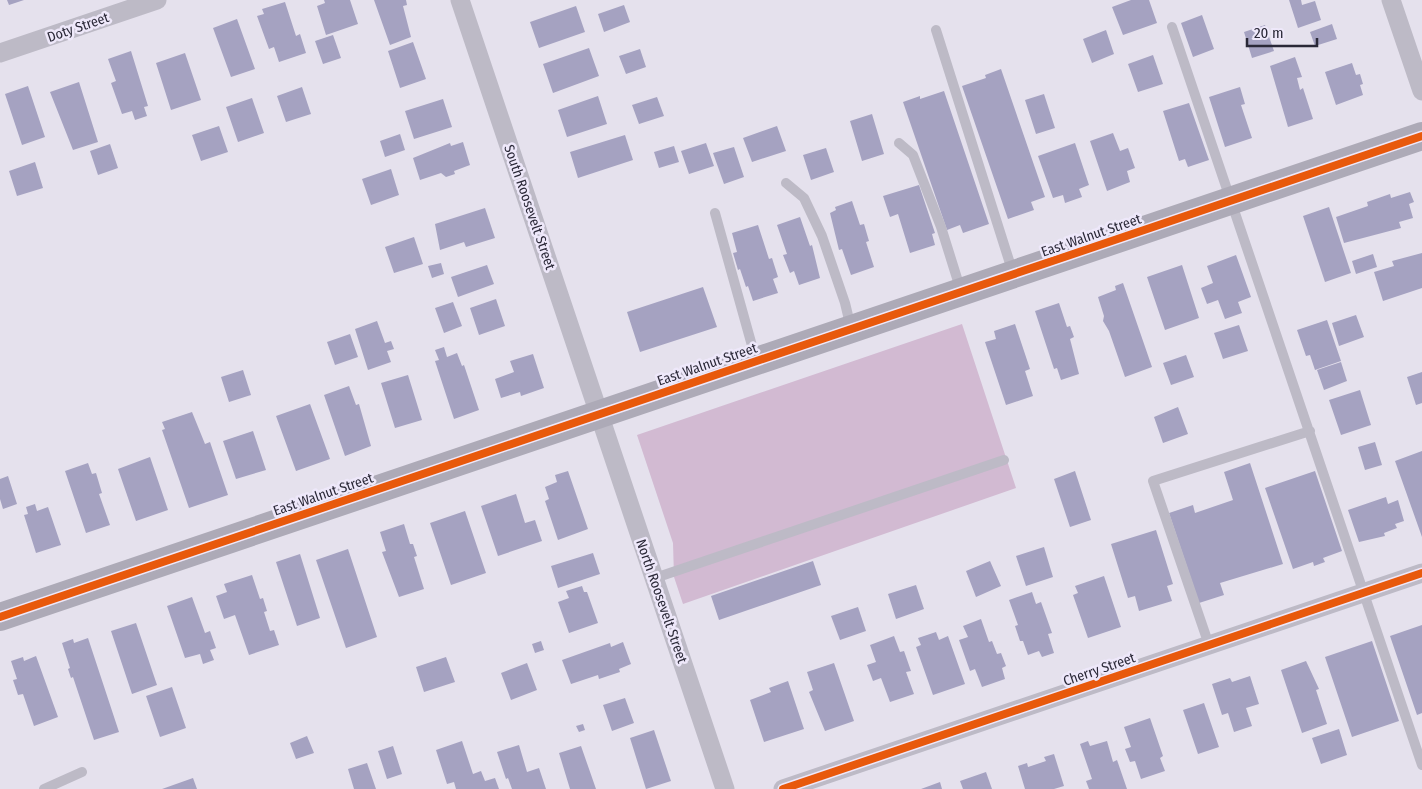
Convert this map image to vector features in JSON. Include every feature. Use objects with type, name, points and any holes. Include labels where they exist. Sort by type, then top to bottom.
[{"type":"street","name":"Doty Street","points":[[0,53],[157,0]]},
{"type":"street","name":"South Roosevelt Street","points":[[460,0],[599,414]]},
{"type":"street","points":[[1392,0],[1422,91]]},
{"type":"street","name":"East Walnut Street","points":[[0,617],[1422,136]]},
{"type":"street","name":"North Roosevelt Street","points":[[599,414],[725,789]]},
{"type":"street","name":"Cherry Street","points":[[783,789],[1422,573]]},
{"type":"lane","points":[[1172,27],[1422,764]]},
{"type":"lane","points":[[936,30],[1014,274]]},
{"type":"lane","points":[[899,143],[913,155],[941,227],[961,292]]},
{"type":"lane","points":[[786,182],[804,198],[822,236],[852,329]]},
{"type":"lane","points":[[715,213],[756,361]]},
{"type":"lane","points":[[1209,645],[1153,482],[1310,432]]},
{"type":"lane","points":[[654,578],[1004,460]]},
{"type":"lane","points":[[44,789],[82,772]]},
{"type":"shaded area","points":[[962,324],[1016,488],[683,604],[674,577],[673,543],[637,435]]},
{"type":"building","points":[[7,0],[24,0],[9,5]]},
{"type":"building","points":[[324,0],[350,0],[358,24],[326,35],[317,6],[325,3]]},
{"type":"building","points":[[374,0],[406,0],[407,5],[403,6],[411,37],[390,45]]},
{"type":"building","points":[[1131,0],[1149,0],[1157,23],[1123,35],[1112,7]]},
{"type":"building","points":[[1289,0],[1301,0],[1302,5],[1315,1],[1321,20],[1298,28]]},
{"type":"building","points":[[285,2],[296,36],[300,34],[306,53],[279,62],[274,47],[269,49],[257,16],[264,14],[262,9]]},
{"type":"building","points":[[624,5],[630,22],[604,32],[598,14]]},
{"type":"building","points":[[576,6],[585,32],[539,48],[530,22]]},
{"type":"building","points":[[1202,15],[1214,49],[1193,57],[1181,23]]},
{"type":"building","points":[[237,19],[255,69],[231,77],[213,28]]},
{"type":"building","points":[[1332,24],[1337,39],[1315,46],[1310,32]]},
{"type":"building","points":[[1265,25],[1274,51],[1252,58],[1244,32]]},
{"type":"building","points":[[1106,30],[1114,54],[1092,63],[1083,39]]},
{"type":"building","points":[[333,35],[341,58],[323,64],[315,41]]},
{"type":"building","points":[[413,42],[426,79],[400,88],[388,51]]},
{"type":"building","points":[[589,48],[599,76],[553,93],[543,64]]},
{"type":"building","points":[[640,49],[646,67],[626,74],[619,56]]},
{"type":"building","points":[[131,51],[148,106],[144,107],[147,116],[135,120],[132,111],[122,114],[111,83],[116,81],[108,59]]},
{"type":"building","points":[[185,53],[201,100],[171,110],[156,63]]},
{"type":"building","points":[[1153,55],[1163,84],[1138,92],[1128,64]]},
{"type":"building","points":[[1295,57],[1302,77],[1297,78],[1300,90],[1303,88],[1313,119],[1288,127],[1270,66]]},
{"type":"building","points":[[1352,63],[1356,75],[1360,74],[1363,84],[1360,85],[1363,95],[1336,105],[1325,72]]},
{"type":"building","points":[[1001,69],[1045,197],[1031,202],[1034,210],[1008,219],[962,86],[986,78],[985,75]]},
{"type":"building","points":[[79,82],[98,142],[73,150],[50,92]]},
{"type":"building","points":[[28,86],[45,137],[22,145],[5,94]]},
{"type":"building","points":[[302,87],[311,114],[286,122],[277,96]]},
{"type":"building","points":[[1240,87],[1245,104],[1241,105],[1252,138],[1225,147],[1209,97]]},
{"type":"building","points":[[944,91],[989,224],[963,233],[960,225],[947,230],[903,102],[920,96],[920,99]]},
{"type":"building","points":[[1044,94],[1055,128],[1036,134],[1025,100]]},
{"type":"building","points":[[598,96],[607,124],[567,137],[558,110]]},
{"type":"building","points":[[657,97],[664,116],[639,124],[632,105]]},
{"type":"building","points":[[252,98],[264,133],[238,142],[226,107]]},
{"type":"building","points":[[443,99],[452,127],[414,139],[405,111]]},
{"type":"building","points":[[1189,103],[1209,160],[1188,167],[1185,159],[1179,161],[1163,111]]},
{"type":"building","points":[[872,114],[884,154],[862,161],[850,121]]},
{"type":"building","points":[[219,126],[228,152],[201,161],[192,135]]},
{"type":"building","points":[[777,126],[786,151],[752,162],[743,138]]},
{"type":"building","points":[[1113,133],[1120,151],[1128,148],[1135,168],[1127,171],[1130,182],[1107,191],[1090,141]]},
{"type":"building","points":[[400,134],[405,150],[385,157],[380,141]]},
{"type":"building","points":[[625,135],[633,160],[578,178],[570,152]]},
{"type":"building","points":[[463,142],[470,165],[454,171],[455,174],[446,177],[441,173],[420,180],[413,158],[450,143],[451,146]]},
{"type":"building","points":[[706,143],[714,166],[689,174],[681,151]]},
{"type":"building","points":[[1075,143],[1089,185],[1079,189],[1082,197],[1065,203],[1063,195],[1053,198],[1038,156]]},
{"type":"building","points":[[110,144],[118,168],[98,175],[90,151]]},
{"type":"building","points":[[674,146],[679,162],[659,168],[654,152]]},
{"type":"building","points":[[734,147],[744,177],[724,184],[713,153]]},
{"type":"building","points":[[826,148],[834,172],[811,180],[803,155]]},
{"type":"building","points":[[35,162],[43,188],[17,196],[9,171]]},
{"type":"building","points":[[391,169],[399,195],[371,205],[362,179]]},
{"type":"building","points":[[919,185],[935,233],[932,234],[935,245],[910,253],[898,214],[890,217],[883,196]]},
{"type":"building","points":[[1410,192],[1414,202],[1409,204],[1413,218],[1399,222],[1401,228],[1344,243],[1336,217],[1368,206],[1367,202],[1390,194],[1391,198]]},
{"type":"building","points":[[852,201],[860,225],[864,224],[869,241],[866,242],[874,267],[851,275],[842,249],[839,250],[830,213],[836,210],[835,207]]},
{"type":"building","points":[[1329,207],[1351,273],[1325,282],[1303,216]]},
{"type":"building","points":[[485,208],[495,238],[466,247],[464,242],[440,250],[435,224]]},
{"type":"building","points":[[800,217],[810,246],[812,245],[820,278],[799,285],[794,271],[790,273],[783,255],[787,254],[777,225]]},
{"type":"building","points":[[758,225],[769,259],[772,258],[778,277],[773,279],[778,293],[753,301],[740,269],[738,270],[733,253],[737,252],[732,233]]},
{"type":"building","points":[[414,237],[423,264],[394,273],[385,247]]},
{"type":"building","points":[[1422,253],[1422,288],[1383,301],[1374,272],[1394,266],[1392,261]]},
{"type":"building","points":[[1373,254],[1377,267],[1356,274],[1352,261]]},
{"type":"building","points":[[1236,255],[1251,297],[1238,302],[1242,313],[1225,319],[1218,300],[1207,304],[1201,288],[1213,283],[1207,266]]},
{"type":"building","points":[[441,263],[444,274],[432,278],[428,266]]},
{"type":"building","points":[[487,265],[494,284],[458,297],[451,277]]},
{"type":"building","points":[[1182,265],[1199,318],[1165,330],[1147,277]]},
{"type":"building","points":[[1123,283],[1152,367],[1125,377],[1109,331],[1103,321],[1104,316],[1098,297],[1116,290],[1115,286]]},
{"type":"building","points":[[703,287],[717,327],[640,352],[627,312]]},
{"type":"building","points":[[496,299],[505,326],[479,335],[470,308]]},
{"type":"building","points":[[453,302],[462,326],[444,333],[435,308]]},
{"type":"building","points":[[1059,303],[1067,327],[1070,326],[1074,337],[1070,339],[1079,374],[1061,380],[1057,368],[1054,369],[1035,311]]},
{"type":"building","points":[[1356,315],[1364,337],[1339,346],[1332,323]]},
{"type":"building","points":[[1327,320],[1341,361],[1315,370],[1310,355],[1306,356],[1297,330]]},
{"type":"building","points":[[377,321],[385,343],[391,341],[394,349],[387,351],[391,362],[368,370],[355,329]]},
{"type":"building","points":[[1015,324],[1030,369],[1025,371],[1033,396],[1006,405],[985,342],[996,339],[994,331]]},
{"type":"building","points":[[1239,325],[1248,351],[1223,359],[1214,333]]},
{"type":"building","points":[[350,334],[358,357],[335,365],[327,342]]},
{"type":"building","points":[[444,347],[447,357],[457,353],[462,366],[464,365],[479,410],[454,419],[435,361],[439,360],[435,350]]},
{"type":"building","points":[[533,354],[544,388],[521,396],[520,392],[501,398],[495,379],[514,372],[510,361]]},
{"type":"building","points":[[1186,355],[1194,377],[1171,385],[1163,363]]},
{"type":"building","points":[[1341,362],[1347,381],[1324,390],[1317,370]]},
{"type":"building","points":[[243,370],[251,395],[229,402],[221,377]]},
{"type":"building","points":[[1422,372],[1422,403],[1416,405],[1407,377]]},
{"type":"building","points":[[408,375],[422,420],[395,428],[381,383]]},
{"type":"building","points":[[349,386],[356,405],[359,404],[371,446],[345,456],[324,395]]},
{"type":"building","points":[[1360,390],[1371,425],[1341,435],[1329,400]]},
{"type":"building","points":[[310,404],[330,459],[296,471],[276,416]]},
{"type":"building","points":[[1178,407],[1188,434],[1163,443],[1154,417]]},
{"type":"building","points":[[192,412],[205,444],[210,442],[228,495],[189,508],[162,430],[165,429],[162,422]]},
{"type":"building","points":[[253,431],[266,470],[236,479],[223,441]]},
{"type":"building","points":[[1375,442],[1382,465],[1365,470],[1358,447]]},
{"type":"building","points":[[1422,451],[1422,537],[1395,461]]},
{"type":"building","points":[[150,457],[168,510],[136,521],[118,469]]},
{"type":"building","points":[[88,463],[92,474],[96,473],[102,493],[99,494],[110,525],[86,533],[65,471]]},
{"type":"building","points":[[1250,463],[1283,564],[1220,583],[1224,595],[1199,603],[1169,513],[1193,505],[1195,513],[1233,500],[1224,472]]},
{"type":"building","points":[[568,471],[588,529],[558,540],[545,501],[549,499],[545,487],[557,482],[555,475]]},
{"type":"building","points":[[1075,471],[1091,520],[1070,527],[1054,479]]},
{"type":"building","points":[[1315,471],[1342,551],[1323,558],[1325,562],[1314,566],[1313,562],[1293,569],[1265,488]]},
{"type":"building","points":[[8,476],[17,504],[3,509],[0,499],[0,479]]},
{"type":"building","points":[[516,494],[525,523],[535,520],[542,541],[498,556],[481,506]]},
{"type":"building","points":[[1386,497],[1388,504],[1398,500],[1404,521],[1395,524],[1397,528],[1384,533],[1385,536],[1359,542],[1348,510]]},
{"type":"building","points":[[35,504],[37,511],[48,507],[61,545],[36,553],[24,515],[28,514],[26,507]]},
{"type":"building","points":[[465,511],[486,573],[451,585],[430,523]]},
{"type":"building","points":[[404,524],[410,544],[413,544],[417,556],[414,557],[424,589],[399,597],[382,552],[386,551],[380,532]]},
{"type":"building","points":[[1156,530],[1173,584],[1167,586],[1172,601],[1139,611],[1135,596],[1128,598],[1111,544]]},
{"type":"building","points":[[1044,547],[1053,577],[1026,586],[1016,556]]},
{"type":"building","points":[[348,549],[377,637],[346,648],[316,560]]},
{"type":"building","points":[[593,553],[600,574],[558,588],[551,566]]},
{"type":"building","points":[[300,554],[320,618],[297,626],[276,562]]},
{"type":"building","points":[[813,561],[821,585],[719,620],[711,596]]},
{"type":"building","points":[[990,561],[1001,586],[976,597],[966,571]]},
{"type":"building","points":[[252,575],[260,599],[263,598],[267,611],[264,612],[270,631],[274,630],[279,645],[249,655],[235,615],[224,619],[216,596],[227,592],[224,584]]},
{"type":"building","points":[[1104,576],[1121,627],[1088,638],[1073,595],[1078,593],[1075,586]]},
{"type":"building","points":[[916,585],[924,609],[896,619],[888,594]]},
{"type":"building","points":[[582,586],[584,592],[587,592],[598,623],[569,633],[558,602],[569,598],[566,591]]},
{"type":"building","points":[[1032,592],[1036,604],[1041,602],[1052,633],[1048,634],[1054,653],[1042,657],[1039,651],[1028,655],[1023,641],[1020,641],[1015,626],[1018,625],[1009,600]]},
{"type":"building","points":[[192,597],[205,633],[210,631],[216,648],[210,650],[214,660],[203,664],[200,654],[185,658],[167,606]]},
{"type":"building","points":[[858,607],[866,631],[840,640],[831,616]]},
{"type":"building","points":[[981,619],[989,642],[992,641],[997,654],[1001,653],[1006,666],[1002,668],[1005,679],[982,687],[975,669],[970,671],[959,640],[968,637],[963,626]]},
{"type":"building","points":[[136,623],[157,685],[132,694],[111,631]]},
{"type":"building","points":[[1422,625],[1422,713],[1417,715],[1390,636]]},
{"type":"building","points":[[936,632],[939,640],[948,636],[965,684],[933,695],[916,647],[921,645],[918,638]]},
{"type":"building","points":[[894,636],[900,652],[904,651],[911,671],[906,672],[914,694],[890,702],[881,678],[873,681],[867,665],[876,662],[870,645]]},
{"type":"building","points":[[88,638],[119,732],[94,740],[73,677],[71,678],[68,669],[70,668],[62,643],[73,639],[74,643]]},
{"type":"building","points":[[541,641],[544,650],[535,653],[532,644]]},
{"type":"building","points":[[1372,641],[1399,721],[1352,737],[1325,657]]},
{"type":"building","points":[[623,642],[631,664],[619,669],[620,672],[599,679],[598,675],[571,684],[562,660],[610,643],[611,647]]},
{"type":"building","points":[[36,656],[58,717],[34,726],[23,694],[18,695],[13,680],[17,679],[11,661],[23,657],[24,661]]},
{"type":"building","points":[[446,657],[455,682],[424,692],[416,667]]},
{"type":"building","points":[[1306,661],[1319,689],[1316,690],[1327,724],[1302,733],[1281,670]]},
{"type":"building","points":[[527,663],[537,690],[511,700],[501,673]]},
{"type":"building","points":[[834,663],[854,721],[825,731],[809,692],[813,690],[807,672]]},
{"type":"building","points":[[1250,676],[1259,704],[1246,708],[1252,726],[1234,732],[1228,713],[1222,715],[1212,684],[1230,678],[1232,682]]},
{"type":"building","points":[[788,681],[804,729],[764,742],[750,700],[771,692],[769,688]]},
{"type":"building","points":[[172,687],[186,728],[160,737],[146,696]]},
{"type":"building","points":[[625,698],[634,723],[612,731],[603,705]]},
{"type":"building","points":[[1204,703],[1219,747],[1198,754],[1183,710]]},
{"type":"building","points":[[1150,718],[1163,756],[1160,758],[1165,771],[1141,779],[1135,761],[1130,762],[1125,749],[1131,747],[1124,727]]},
{"type":"building","points":[[583,724],[585,730],[579,732],[576,726]]},
{"type":"building","points":[[1339,729],[1347,755],[1321,764],[1312,738]]},
{"type":"building","points":[[654,730],[671,781],[646,789],[630,738]]},
{"type":"building","points":[[307,736],[314,753],[296,759],[290,743]]},
{"type":"building","points":[[462,741],[473,774],[481,771],[485,781],[495,778],[499,789],[456,789],[454,782],[447,784],[436,750]]},
{"type":"building","points":[[1088,741],[1090,746],[1107,741],[1113,762],[1117,760],[1127,789],[1089,789],[1086,781],[1092,779],[1080,744]]},
{"type":"building","points":[[519,745],[527,772],[539,768],[546,789],[512,789],[508,778],[506,779],[497,752]]},
{"type":"building","points":[[393,746],[402,774],[387,779],[378,751]]},
{"type":"building","points":[[581,746],[596,789],[570,789],[559,753]]},
{"type":"building","points":[[1054,754],[1064,786],[1054,789],[1025,789],[1018,766],[1027,763],[1028,767],[1046,761],[1044,757]]},
{"type":"building","points":[[367,763],[376,789],[354,789],[348,769]]},
{"type":"building","points":[[986,772],[992,789],[963,789],[960,781]]},
{"type":"building","points":[[193,778],[197,789],[162,789]]},
{"type":"building","points":[[940,782],[942,789],[921,789]]},
{"type":"cycle path","points":[[0,617],[1422,136]]},
{"type":"cycle path","points":[[783,789],[1422,573]]}]
